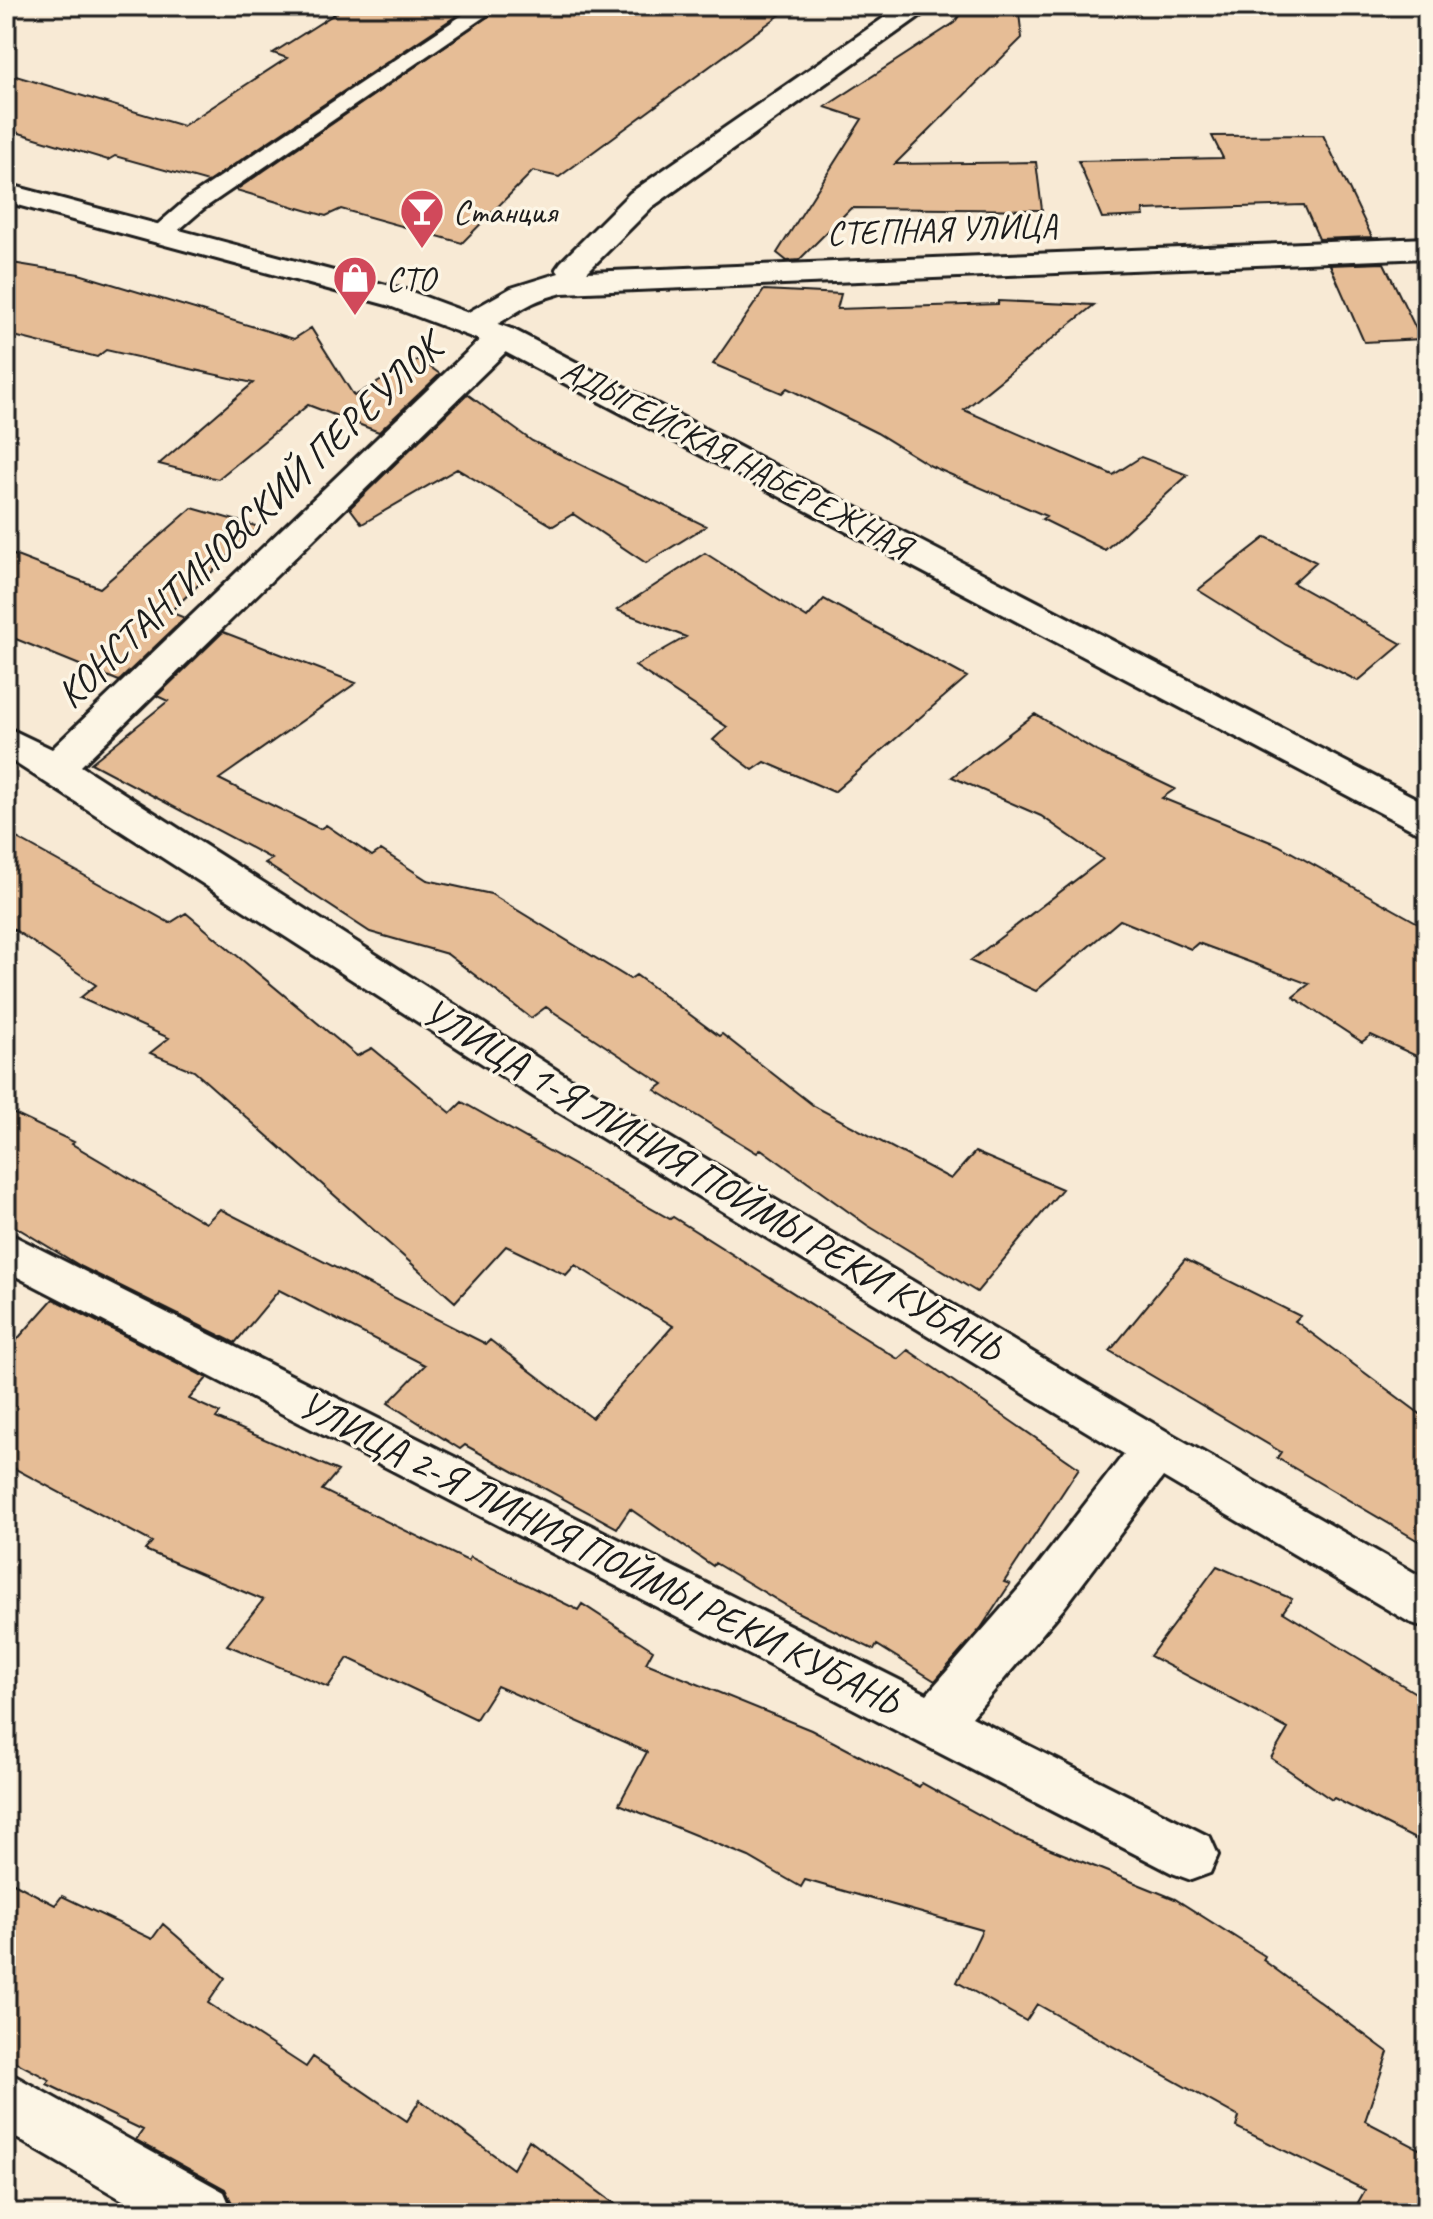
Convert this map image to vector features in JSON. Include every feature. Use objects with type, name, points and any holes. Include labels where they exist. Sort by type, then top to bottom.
[{"type":"street","points":[[572,269],[641,200],[920,6]]},
{"type":"street","name":"АДЫГЕЙСКАЯ НАБЕРЕЖНАЯ","points":[[6,193],[398,298],[486,331],[1427,821]]},
{"type":"street","name":"СТЕПНАЯ УЛИЦА","points":[[486,331],[522,295],[559,283],[1427,248]]},
{"type":"street","name":"КОНСТАНТИНОВСКИЙ ПЕРЕУЛОК","points":[[56,768],[486,331]]},
{"type":"street","name":"УЛИЦА 1-Я ЛИНИЯ ПОЙМЫ РЕКИ КУБАНЬ","points":[[6,740],[56,768],[554,1089],[1156,1449],[1427,1606]]},
{"type":"street","name":"УЛИЦА 2-Я ЛИНИЯ ПОЙМЫ РЕКИ КУБАНЬ","points":[[6,1250],[1191,1855]]},
{"type":"street","points":[[934,1724],[1046,1593],[1156,1449]]},
{"type":"street","points":[[6,2100],[203,2213]]},
{"type":"lane","points":[[158,236],[195,204],[490,6]]},
{"type":"building","points":[[347,6],[471,6],[208,182],[115,156],[108,160],[6,129],[6,73],[183,126],[287,58],[273,53]]},
{"type":"building","points":[[503,6],[792,6],[559,177],[533,171],[462,243],[341,209],[326,216],[236,190]]},
{"type":"building","points":[[966,6],[1018,6],[1022,38],[895,164],[1036,162],[1042,210],[851,208],[799,260],[787,261],[777,253],[862,119],[825,107],[954,23]]},
{"type":"building","points":[[1323,135],[1372,237],[1319,239],[1304,205],[1143,210],[1144,216],[1102,218],[1078,161],[1223,158],[1212,136]]},
{"type":"building","points":[[6,262],[79,274],[294,339],[311,328],[354,396],[419,359],[440,374],[379,432],[308,405],[218,479],[159,464],[253,383],[106,350],[97,357],[6,334]]},
{"type":"building","points":[[1384,263],[1421,339],[1364,342],[1330,265]]},
{"type":"building","points":[[764,290],[841,294],[837,309],[998,304],[998,301],[1094,305],[964,410],[1113,475],[1141,457],[1188,475],[1105,550],[1042,519],[1046,516],[931,466],[877,433],[787,388],[782,393],[713,364]]},
{"type":"building","points":[[467,394],[532,441],[706,526],[646,563],[573,514],[553,526],[457,469],[362,524],[350,508]]},
{"type":"building","points":[[192,508],[259,527],[170,612],[185,618],[119,681],[6,635],[6,552],[100,588]]},
{"type":"building","points":[[1266,537],[1316,562],[1293,583],[1402,644],[1358,681],[1286,645],[1198,590]]},
{"type":"building","points":[[705,553],[807,618],[824,599],[967,677],[834,792],[765,762],[753,770],[713,740],[727,727],[635,666],[686,637],[617,610]]},
{"type":"building","points":[[223,632],[356,683],[219,779],[320,829],[326,825],[372,856],[381,850],[427,880],[491,894],[630,979],[636,975],[719,1036],[722,1034],[814,1106],[951,1179],[975,1152],[1062,1189],[977,1292],[867,1225],[761,1149],[757,1153],[655,1090],[663,1084],[546,1007],[531,1018],[447,954],[370,932],[265,863],[272,859],[91,763],[168,701],[157,696]]},
{"type":"building","points":[[1035,714],[1096,751],[1175,789],[1162,798],[1278,845],[1427,928],[1427,1061],[1371,1035],[1362,1042],[1293,997],[1309,984],[1198,943],[1191,949],[1120,920],[1036,991],[970,961],[1103,859],[1041,816],[952,777]]},
{"type":"building","points":[[6,832],[170,923],[186,913],[357,1056],[372,1048],[451,1113],[462,1102],[670,1219],[673,1217],[898,1359],[908,1350],[1079,1468],[1004,1582],[1010,1584],[981,1628],[935,1681],[877,1645],[874,1650],[797,1612],[715,1563],[713,1566],[630,1509],[617,1528],[465,1445],[460,1449],[388,1403],[425,1365],[279,1290],[235,1343],[82,1267],[6,1221],[6,1110],[74,1142],[72,1144],[206,1223],[220,1209],[486,1344],[490,1340],[592,1418],[673,1326],[575,1265],[566,1275],[506,1246],[455,1302],[194,1071],[150,1053],[169,1038],[80,998],[96,985],[6,924]]},
{"type":"building","points":[[1185,1259],[1300,1316],[1295,1321],[1427,1419],[1427,1546],[1277,1458],[1281,1452],[1110,1351]]},
{"type":"building","points":[[53,1299],[207,1378],[189,1399],[220,1413],[216,1418],[338,1471],[322,1490],[578,1610],[582,1604],[653,1650],[646,1663],[811,1730],[919,1787],[922,1783],[1016,1835],[1175,1899],[1265,1956],[1263,1960],[1388,2052],[1365,2121],[1427,2153],[1427,2213],[1352,2213],[1365,2190],[1236,2127],[1239,2117],[1037,2004],[1026,2021],[957,1982],[982,1930],[805,1880],[801,1887],[749,1857],[619,1804],[647,1752],[497,1686],[476,1719],[348,1658],[328,1687],[227,1645],[263,1600],[145,1550],[152,1542],[6,1464],[6,1352]]},
{"type":"building","points":[[1217,1566],[1292,1599],[1283,1612],[1427,1700],[1427,1845],[1334,1798],[1332,1800],[1271,1758],[1288,1729],[1150,1656]]},
{"type":"building","points":[[6,1879],[55,1905],[62,1896],[152,1939],[163,1924],[225,1978],[208,2003],[306,2067],[313,2057],[407,2121],[420,2100],[513,2169],[529,2140],[627,2213],[249,2213],[234,2207],[225,2189],[136,2140],[143,2130],[47,2084],[50,2080],[6,2057]]},
{"type":"place","name":"Станция","points":[[422,250]]},
{"type":"place","name":"СТО","points":[[355,317]]}]
